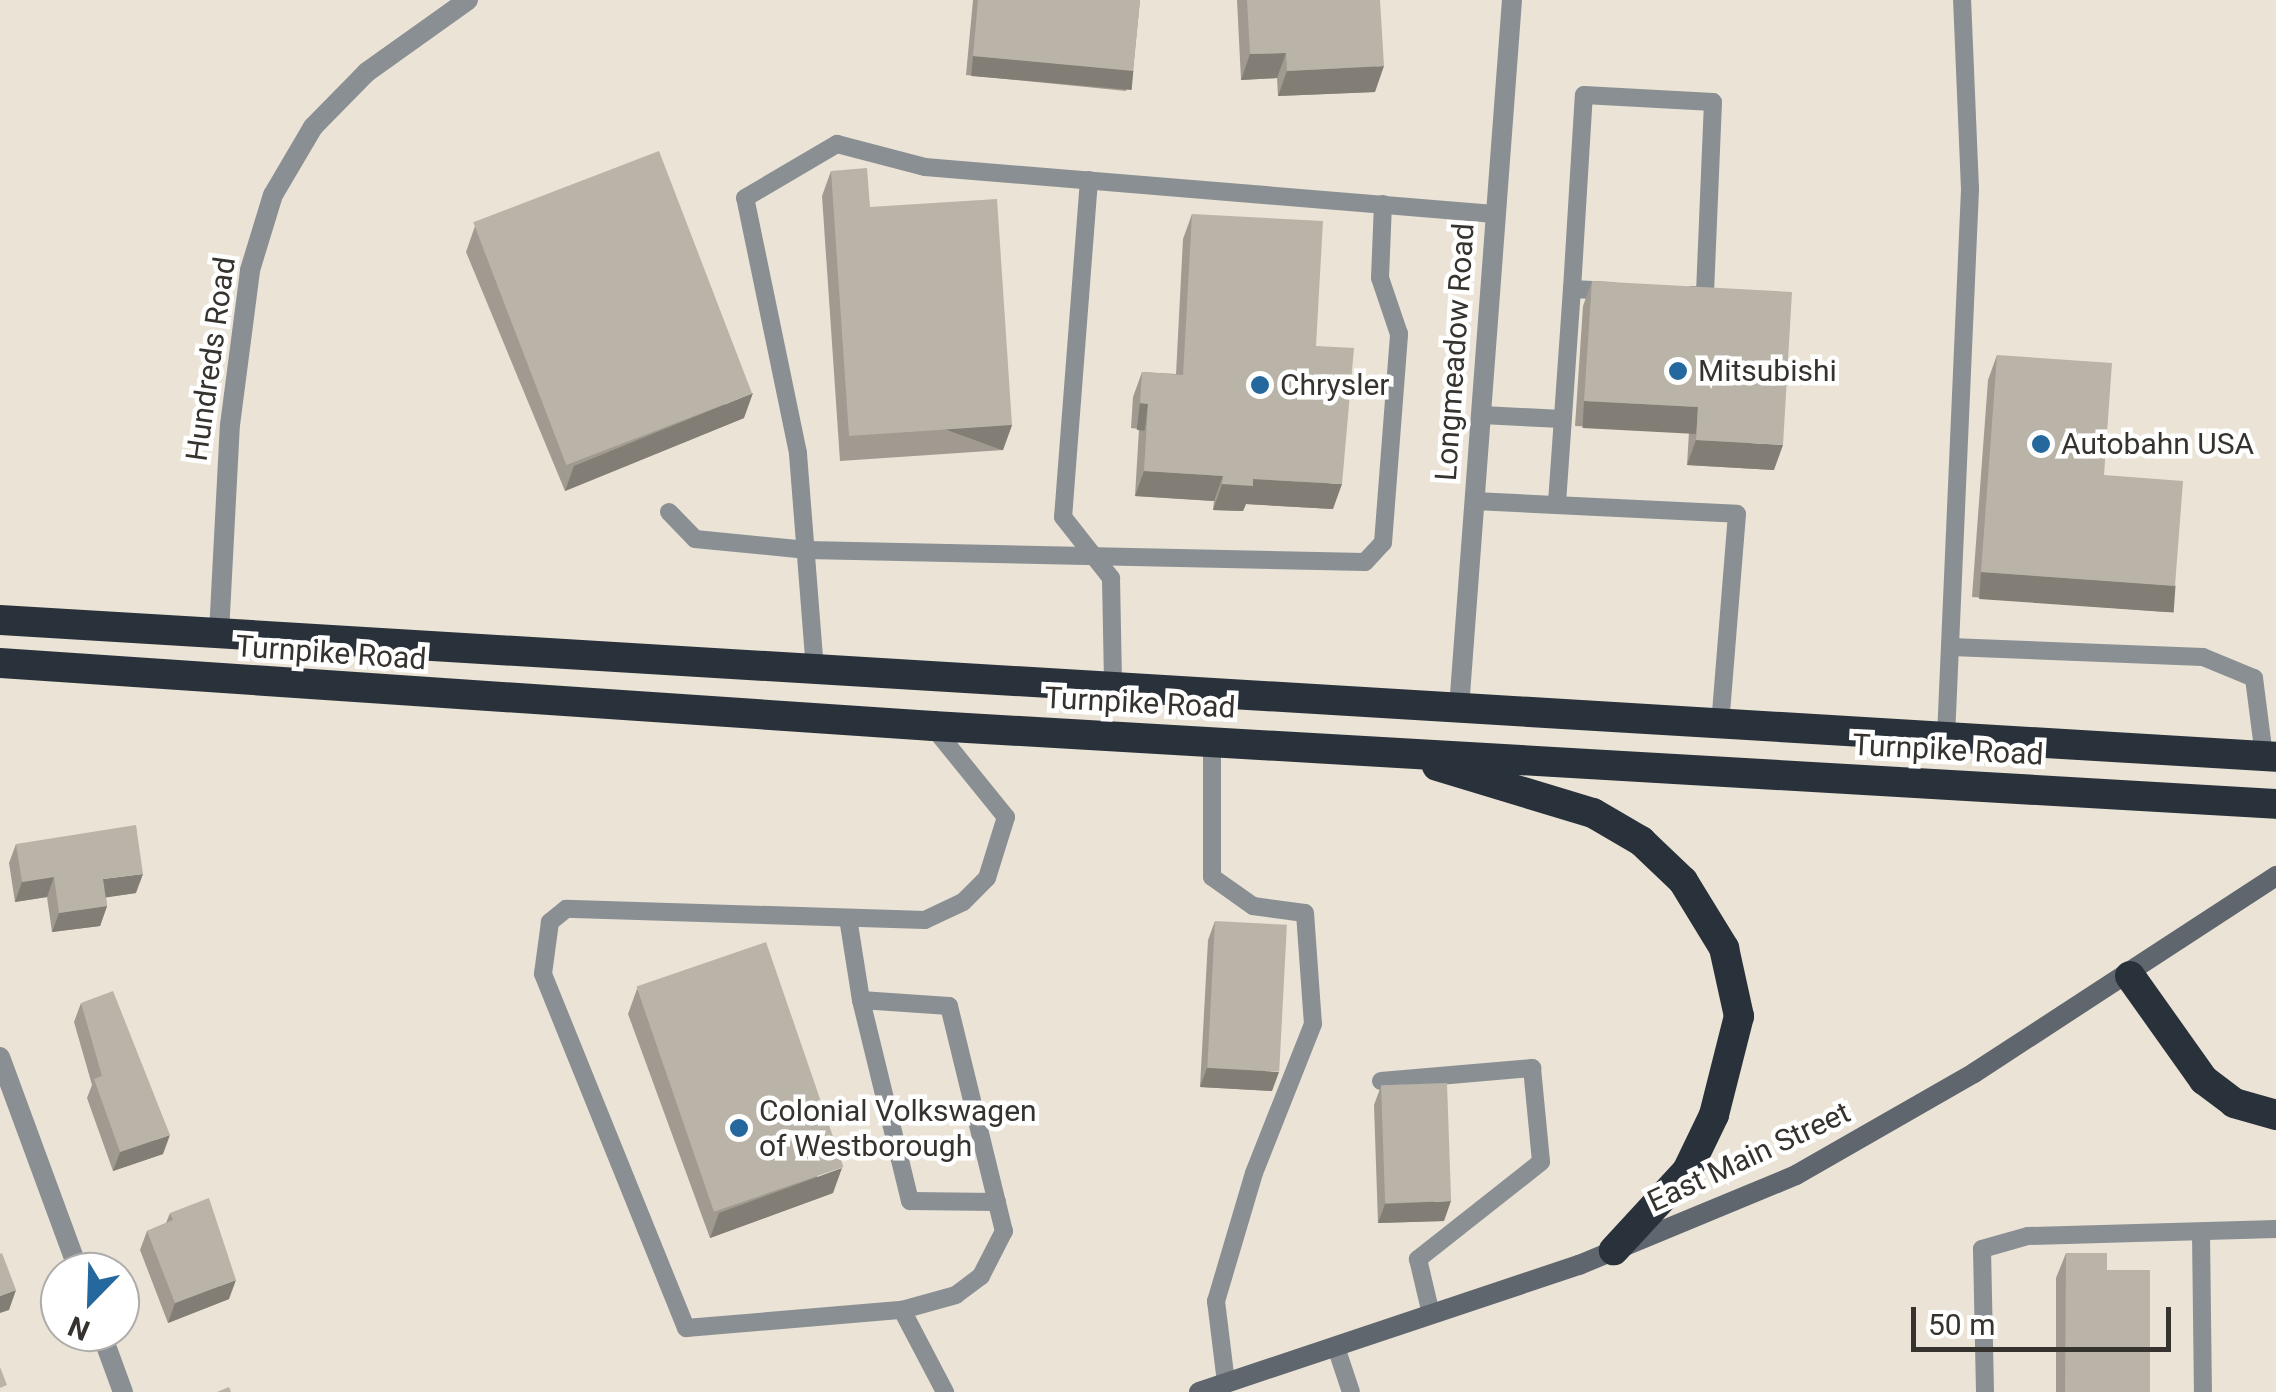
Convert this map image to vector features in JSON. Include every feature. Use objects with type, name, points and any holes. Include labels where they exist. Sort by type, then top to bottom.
[{"type":"highway","name":"Turnpike Road","points":[[0,620],[2270,756]]},
{"type":"highway","name":"Turnpike Road","points":[[0,663],[933,726],[2276,804]]},
{"type":"highway","points":[[1386,751],[1609,822],[1641,841],[1684,881],[1724,948],[1739,1016],[1720,1101],[1687,1171],[1614,1250]]},
{"type":"highway","points":[[2130,976],[2204,1080],[2234,1104],[2276,1115]]},
{"type":"main road","name":"East Main Street","points":[[1199,1392],[1614,1250],[1811,1166],[2130,976],[2276,876]]},
{"type":"street","name":"Hundreds Road","points":[[219,633],[232,406],[250,270],[273,195],[313,128],[367,72],[468,0]]},
{"type":"street","name":"Longmeadow Road","points":[[1458,708],[1512,0]]},
{"type":"street","points":[[0,1057],[71,1252]]},
{"type":"street","points":[[107,1352],[122,1392]]},
{"type":"lane","points":[[1946,737],[1970,189],[1962,0]]},
{"type":"lane","points":[[1558,503],[1584,95],[1713,102],[1706,296],[1667,294]]},
{"type":"lane","points":[[815,670],[798,453],[746,198],[837,144],[925,167],[1494,214]]},
{"type":"lane","points":[[1090,180],[1063,517],[1111,578],[1113,687]]},
{"type":"lane","points":[[669,512],[695,539],[807,550],[1365,562],[1383,542],[1399,334],[1380,278],[1384,204]]},
{"type":"lane","points":[[1572,289],[1629,292]]},
{"type":"lane","points":[[1482,415],[1562,419]]},
{"type":"lane","points":[[1476,501],[1737,514],[1720,724]]},
{"type":"lane","points":[[1950,647],[2203,657],[2254,678],[2270,756]]},
{"type":"lane","points":[[862,1000],[949,1006],[1004,1231],[982,1276],[956,1295],[902,1310],[686,1328],[543,974],[550,922],[566,909],[925,920],[963,902],[987,878],[1006,817],[933,726]]},
{"type":"lane","points":[[1212,742],[1212,877],[1253,906],[1306,913],[1313,1024],[1254,1173],[1216,1301],[1226,1383]]},
{"type":"lane","points":[[848,918],[862,1000],[910,1201],[997,1202]]},
{"type":"lane","points":[[1381,1081],[1532,1068],[1541,1162],[1418,1259],[1431,1314]]},
{"type":"lane","points":[[1984,1392],[1982,1249],[2028,1236],[2276,1228]]},
{"type":"lane","points":[[2202,1233],[2204,1392]]},
{"type":"lane","points":[[902,1310],[945,1392]]},
{"type":"lane","points":[[1336,1348],[1350,1392]]},
{"type":"building","points":[[978,0],[1140,0],[1133,71],[973,56]]},
{"type":"building","points":[[1247,0],[1380,0],[1384,66],[1287,71],[1286,53],[1250,54]]},
{"type":"building","points":[[659,151],[752,394],[566,465],[473,222]]},
{"type":"building","points":[[867,168],[870,207],[997,199],[1012,425],[849,436],[831,171]]},
{"type":"building","name":"Chrysler","points":[[1192,214],[1323,221],[1316,346],[1354,348],[1342,484],[1253,479],[1253,486],[1222,484],[1223,476],[1144,471],[1148,404],[1140,403],[1142,372],[1183,375]]},
{"type":"building","name":"Mitsubishi","points":[[1592,281],[1792,292],[1783,445],[1696,440],[1698,407],[1584,401]]},
{"type":"building","name":"Autobahn USA","points":[[1997,355],[2112,363],[2104,475],[2183,481],[2175,586],[1981,572]]},
{"type":"building","points":[[136,825],[143,874],[103,879],[107,906],[59,913],[54,877],[22,882],[16,844]]},
{"type":"building","points":[[1215,921],[1287,925],[1279,1072],[1207,1068]]},
{"type":"building","name":"Colonial Volkswagen of Westborough","points":[[766,942],[843,1167],[714,1212],[636,987]]},
{"type":"building","points":[[113,991],[170,1135],[120,1152],[94,1079],[102,1076],[81,1003]]},
{"type":"building","points":[[1447,1083],[1451,1201],[1385,1203],[1381,1085]]},
{"type":"building","points":[[209,1198],[236,1280],[175,1303],[147,1231],[173,1220],[170,1213]]},
{"type":"building","points":[[2066,1253],[2107,1253],[2107,1270],[2150,1270],[2150,1392],[2065,1392]]},
{"type":"building","points":[[0,1254],[16,1290],[0,1296]]},
{"type":"building","points":[[0,1367],[7,1385],[0,1388]]},
{"type":"place","name":"Mitsubishi","points":[[1678,371]]},
{"type":"place","name":"Chrysler","points":[[1260,385]]},
{"type":"place","name":"Autobahn USA","points":[[2041,444]]},
{"type":"place","name":"Colonial Volkswagen of Westborough","points":[[739,1128]]}]
